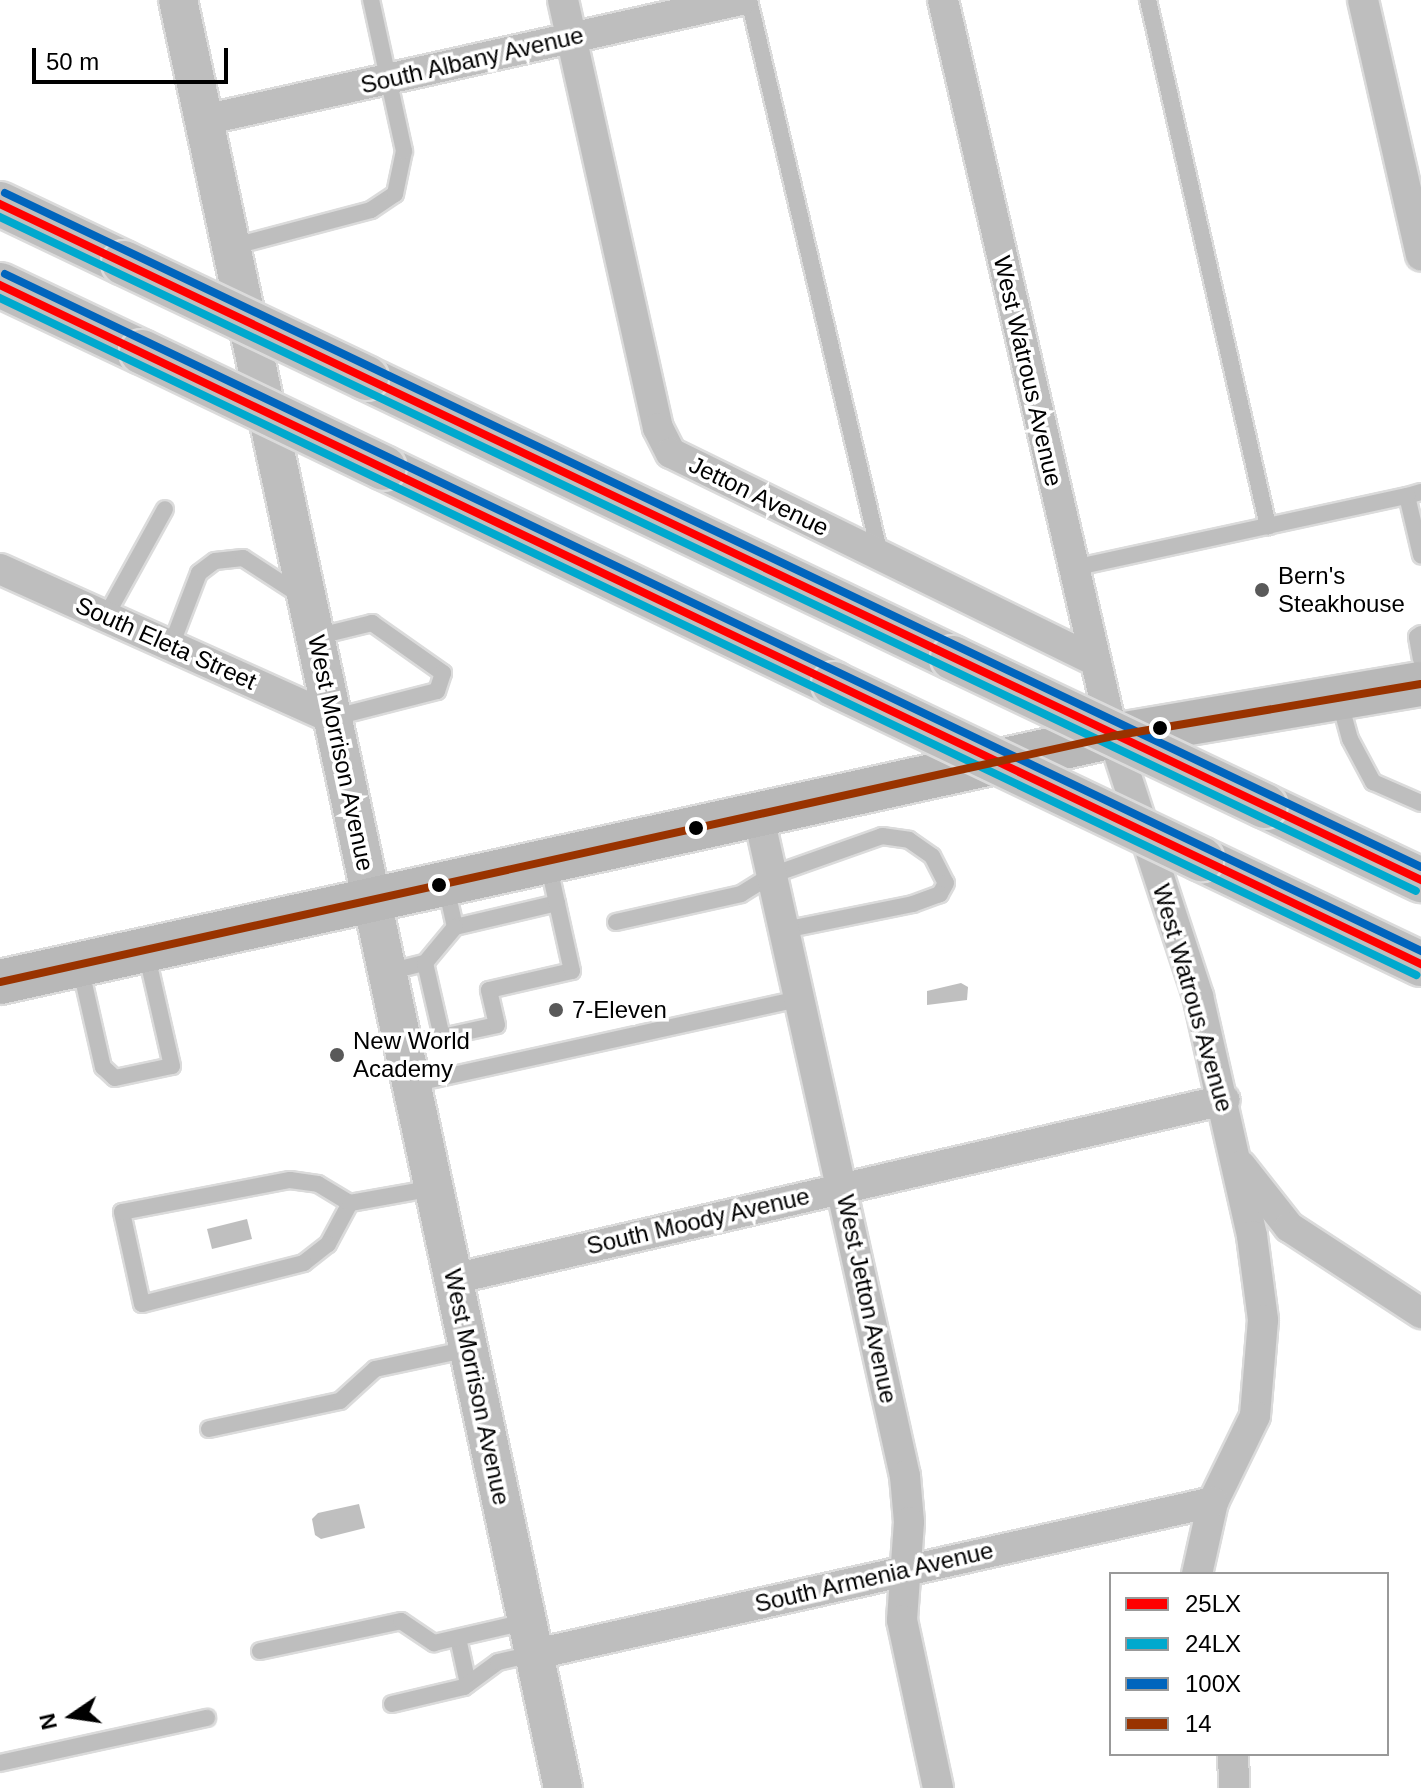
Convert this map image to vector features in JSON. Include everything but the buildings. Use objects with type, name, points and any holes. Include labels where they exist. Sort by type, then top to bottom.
[{"type":"highway","points":[[0,204],[1421,880]]},
{"type":"highway","points":[[0,285],[1421,964]]},
{"type":"main road","points":[[0,982],[1113,736],[1421,684]]},
{"type":"street","name":"West Morrison Avenue","points":[[178,0],[563,1788]]},
{"type":"street","name":"Jetton Avenue","points":[[563,0],[658,428],[671,453],[1094,660]]},
{"type":"street","name":"South Albany Avenue","points":[[204,120],[741,0]]},
{"type":"street","name":"West Watrous Avenue","points":[[943,0],[1094,660],[1113,736],[1198,996],[1224,1100],[1252,1236],[1263,1361],[1255,1416],[1213,1502],[1197,1572]]},
{"type":"street","points":[[1363,0],[1421,256]]},
{"type":"street","name":"South Eleta Street","points":[[0,569],[332,718]]},
{"type":"street","name":"West Jetton Avenue","points":[[758,813],[905,1476],[906,1570],[902,1620],[938,1788]]},
{"type":"street","name":"South Moody Avenue","points":[[453,1279],[842,1186],[1224,1100]]},
{"type":"street","points":[[1235,1158],[1289,1227],[1421,1313]]},
{"type":"street","name":"South Armenia Avenue","points":[[532,1638],[906,1570],[1213,1502]]},
{"type":"street","points":[[1233,1756],[1234,1788]]},
{"type":"lane","points":[[231,247],[371,210],[395,194],[404,151],[371,0]]},
{"type":"lane","points":[[749,0],[880,555]]},
{"type":"lane","points":[[1148,0],[1268,526]]},
{"type":"lane","points":[[1073,568],[1414,494],[1421,555]]},
{"type":"lane","points":[[106,616],[165,509]]},
{"type":"lane","points":[[171,646],[199,573],[215,561],[243,558],[308,600]]},
{"type":"lane","points":[[315,637],[372,623],[443,673],[437,691],[332,718]]},
{"type":"lane","points":[[1421,634],[1421,659]]},
{"type":"lane","points":[[1339,698],[1350,739],[1373,782],[1421,803]]},
{"type":"lane","points":[[616,922],[741,894],[772,875],[882,836],[909,840],[932,856],[946,883],[940,894],[913,904],[784,930]]},
{"type":"lane","points":[[404,1045],[497,1025],[487,983],[527,974],[572,971],[548,861]]},
{"type":"lane","points":[[446,884],[455,927]]},
{"type":"lane","points":[[455,927],[475,930],[515,921],[557,903]]},
{"type":"lane","points":[[388,972],[425,963],[455,927]]},
{"type":"lane","points":[[80,966],[103,1067],[115,1078],[172,1066],[146,951]]},
{"type":"lane","points":[[425,963],[442,1037]]},
{"type":"lane","points":[[412,1084],[800,999]]},
{"type":"lane","points":[[350,1203],[328,1244],[304,1263],[142,1304],[122,1212],[290,1180],[318,1184],[350,1203],[434,1188]]},
{"type":"lane","points":[[209,1429],[340,1401],[375,1369],[468,1349]]},
{"type":"lane","points":[[260,1651],[401,1621],[434,1643],[458,1638],[532,1638]]},
{"type":"lane","points":[[458,1638],[468,1684]]},
{"type":"lane","points":[[392,1704],[468,1684],[532,1638]]},
{"type":"lane","points":[[0,1763],[207,1718]]},
{"type":"shaded area","points":[[961,983],[968,987],[967,1000],[927,1005],[927,991]]},
{"type":"shaded area","points":[[247,1219],[252,1239],[212,1249],[207,1229]]},
{"type":"shaded area","points":[[359,1504],[365,1528],[321,1539],[315,1535],[312,1519],[318,1513]]},
{"type":"transit line","name":"100X","points":[[5,193],[1421,867]]},
{"type":"transit line","name":"25LX","points":[[0,204],[1421,880]]},
{"type":"transit line","name":"24LX","points":[[0,217],[1416,891]]},
{"type":"transit line","name":"100X","points":[[5,274],[1421,951]]},
{"type":"transit line","name":"25LX","points":[[0,285],[1421,964]]},
{"type":"transit line","name":"24LX","points":[[0,298],[1416,975]]},
{"type":"transit line","name":"14","points":[[0,982],[1113,736],[1421,684]]},
{"type":"place","name":"Bern's Steakhouse","points":[[1262,590]]},
{"type":"place","name":"7-Eleven","points":[[556,1010]]},
{"type":"place","name":"New World Academy","points":[[337,1055]]}]
